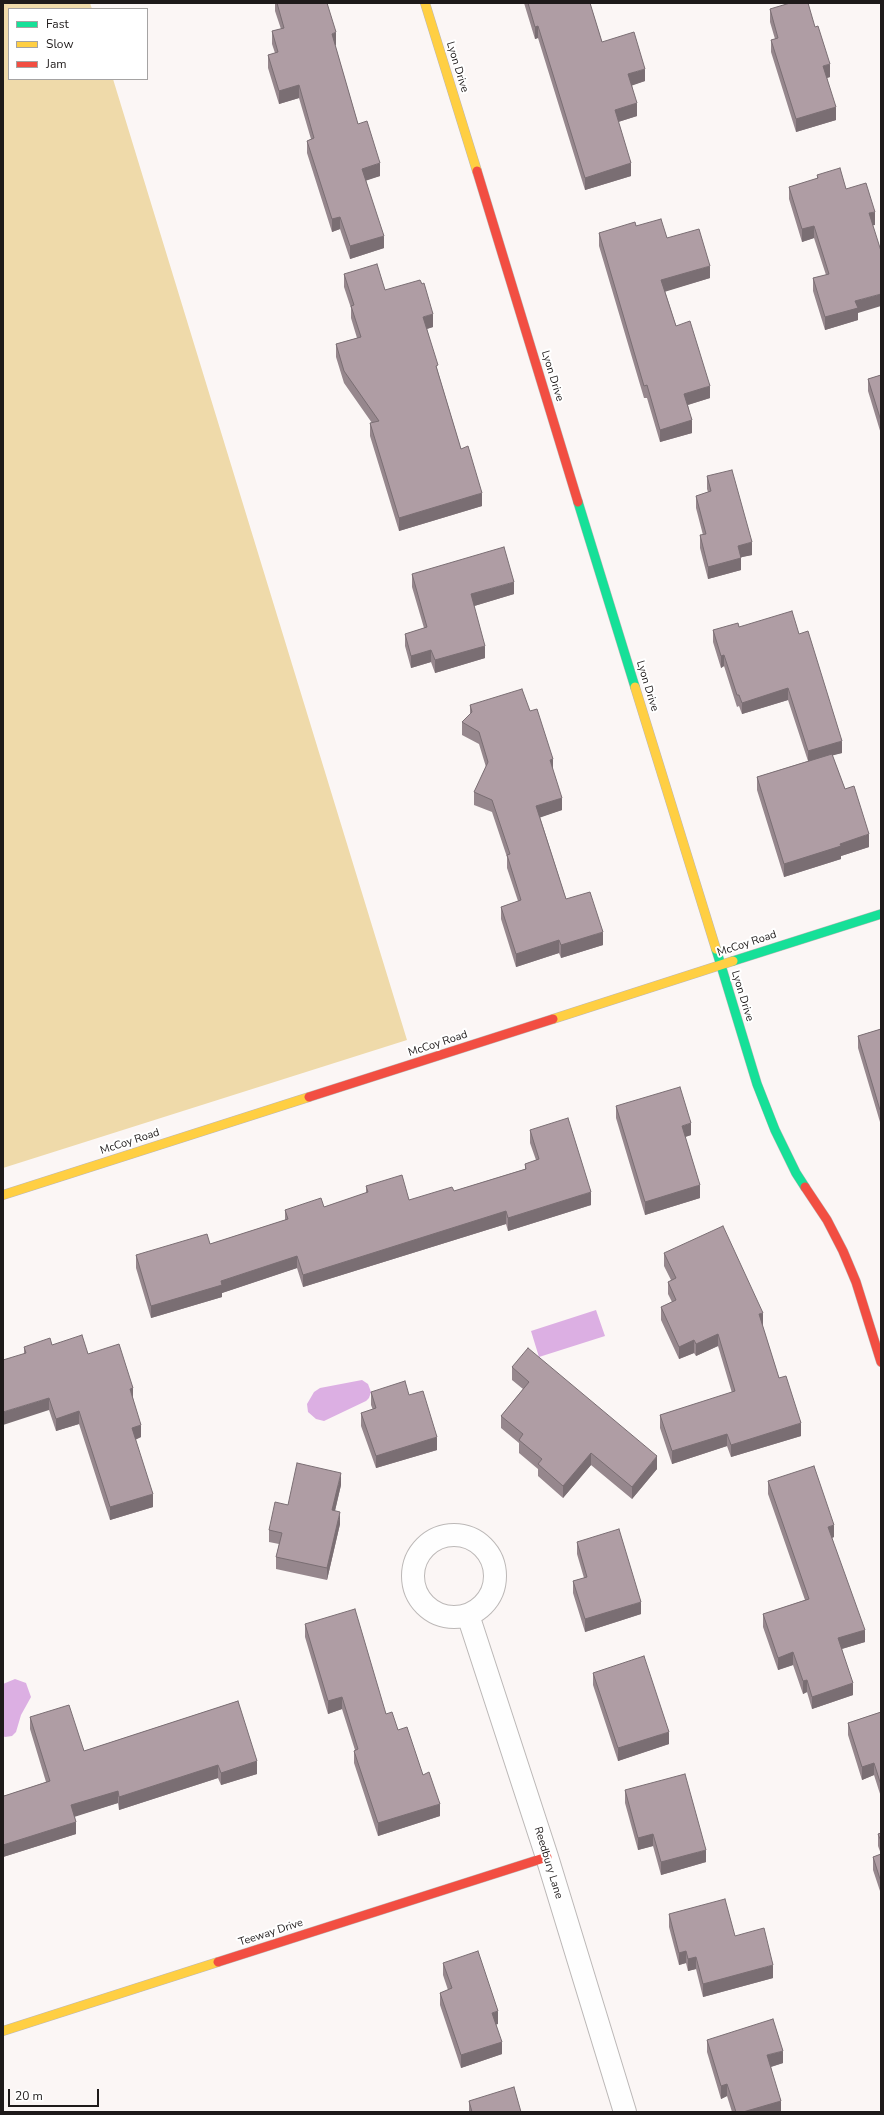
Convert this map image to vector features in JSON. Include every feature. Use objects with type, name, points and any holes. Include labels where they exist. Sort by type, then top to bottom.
[{"type":"street","name":"Lyon Drive","points":[[425,3],[757,1084],[775,1130],[796,1173],[827,1220],[843,1251],[856,1282],[881,1362]]},
{"type":"street","name":"McCoy Road","points":[[3,1195],[881,914]]},
{"type":"street","name":"Reedbury Lane","points":[[468,1615],[547,1857],[625,2112]]},
{"type":"street","name":"Teeway Drive","points":[[3,2031],[547,1857]]},
{"type":"shaded area","points":[[3,3],[90,3],[92,8],[8,8],[8,80],[113,80],[407,1040],[3,1168]]},
{"type":"shaded area","points":[[596,1310],[605,1336],[539,1357],[531,1331]]},
{"type":"shaded area","points":[[362,1380],[368,1384],[371,1392],[366,1401],[324,1421],[316,1419],[308,1412],[307,1404],[314,1392],[320,1388]]},
{"type":"shaded area","points":[[15,1679],[26,1683],[31,1697],[21,1715],[16,1732],[12,1736],[5,1737],[3,1736],[3,1684]]},
{"type":"building","points":[[277,3],[327,3],[336,32],[332,34],[358,124],[367,121],[380,163],[362,169],[384,236],[350,246],[340,217],[332,219],[307,141],[314,138],[299,85],[279,91],[268,55],[278,52],[272,31],[284,28]]},
{"type":"building","points":[[528,3],[590,3],[602,42],[634,32],[645,69],[628,74],[637,103],[615,110],[631,163],[585,178],[538,26],[535,27]]},
{"type":"building","points":[[790,3],[808,3],[815,27],[818,26],[830,64],[823,66],[836,107],[796,119],[771,40],[778,38],[770,9]]},
{"type":"building","points":[[840,168],[846,189],[866,183],[875,212],[869,213],[881,251],[881,294],[855,301],[858,308],[825,317],[813,278],[829,274],[814,226],[802,229],[789,187],[818,178],[817,175]]},
{"type":"building","points":[[661,219],[667,238],[699,229],[710,266],[661,280],[676,326],[690,321],[710,386],[684,394],[692,420],[660,430],[647,385],[644,386],[599,233],[635,222],[636,226]]},
{"type":"building","points":[[377,264],[385,290],[420,280],[422,284],[424,283],[433,314],[423,317],[438,365],[436,366],[461,449],[468,446],[482,493],[399,518],[370,423],[379,421],[344,371],[336,344],[361,337],[351,306],[354,305],[344,274]]},
{"type":"building","points":[[881,375],[881,421],[868,379]]},
{"type":"building","points":[[732,470],[752,542],[738,546],[741,558],[708,567],[700,535],[706,534],[696,496],[711,491],[707,476]]},
{"type":"building","points":[[504,547],[514,582],[471,594],[485,646],[435,660],[431,650],[411,656],[405,634],[427,627],[412,574]]},
{"type":"building","points":[[792,611],[799,634],[808,631],[842,741],[808,751],[788,688],[742,703],[739,695],[737,695],[724,655],[721,656],[713,630],[738,623],[739,627]]},
{"type":"building","points":[[522,689],[530,711],[537,709],[553,759],[550,760],[562,798],[536,806],[566,899],[590,892],[603,932],[561,945],[559,940],[516,954],[501,907],[521,900],[507,855],[510,854],[492,800],[474,792],[488,762],[479,732],[462,722],[472,712],[470,705]]},
{"type":"building","points":[[832,754],[845,789],[854,786],[869,834],[840,844],[841,846],[784,864],[757,777]]},
{"type":"building","points":[[881,1029],[881,1110],[880,1110],[858,1036]]},
{"type":"building","points":[[680,1087],[691,1123],[682,1126],[700,1185],[645,1202],[616,1106]]},
{"type":"building","points":[[568,1118],[591,1192],[508,1218],[506,1211],[303,1275],[297,1256],[221,1281],[222,1285],[151,1306],[136,1255],[207,1234],[210,1244],[288,1219],[285,1210],[321,1198],[324,1207],[368,1192],[366,1186],[402,1175],[409,1200],[452,1187],[454,1191],[526,1169],[525,1164],[539,1159],[530,1130]]},
{"type":"building","points":[[723,1226],[763,1313],[759,1314],[779,1378],[786,1376],[801,1423],[731,1445],[727,1434],[672,1451],[660,1415],[735,1391],[718,1334],[696,1344],[694,1340],[679,1347],[661,1307],[676,1300],[668,1282],[676,1278],[664,1253]]},
{"type":"building","points":[[82,1335],[88,1354],[119,1344],[133,1388],[130,1389],[141,1425],[132,1428],[153,1494],[110,1507],[79,1411],[56,1419],[49,1398],[3,1412],[3,1360],[26,1353],[24,1347],[50,1338],[52,1345]]},
{"type":"building","points":[[528,1348],[657,1456],[632,1487],[591,1453],[563,1486],[538,1464],[542,1459],[519,1440],[523,1434],[501,1416],[529,1382],[512,1367]]},
{"type":"building","points":[[405,1381],[409,1395],[423,1391],[437,1437],[376,1456],[361,1413],[376,1408],[371,1392]]},
{"type":"building","points":[[297,1463],[341,1473],[332,1510],[340,1512],[327,1568],[276,1557],[282,1533],[269,1530],[275,1502],[288,1505]]},
{"type":"building","points":[[814,1466],[834,1525],[828,1527],[865,1630],[838,1638],[853,1683],[812,1697],[807,1680],[803,1681],[793,1652],[778,1658],[763,1614],[809,1599],[768,1481]]},
{"type":"building","points":[[619,1529],[641,1602],[585,1619],[573,1581],[587,1577],[577,1542]]},
{"type":"building","points":[[355,1609],[386,1714],[392,1712],[398,1730],[407,1727],[423,1775],[429,1772],[440,1804],[378,1823],[354,1751],[358,1749],[342,1697],[328,1701],[305,1624]]},
{"type":"building","points":[[644,1656],[669,1732],[618,1748],[593,1673]]},
{"type":"building","points":[[238,1701],[257,1761],[221,1773],[218,1765],[119,1797],[118,1791],[71,1805],[76,1822],[3,1845],[3,1794],[4,1796],[50,1781],[30,1717],[69,1705],[84,1751]]},
{"type":"building","points":[[881,1712],[881,1785],[874,1763],[862,1767],[848,1723]]},
{"type":"building","points":[[685,1774],[706,1850],[661,1862],[653,1834],[638,1838],[625,1790]]},
{"type":"building","points":[[881,1833],[881,1841],[878,1834]]},
{"type":"building","points":[[881,1854],[881,1882],[873,1857]]},
{"type":"building","points":[[725,1899],[735,1936],[764,1928],[773,1965],[703,1984],[696,1957],[688,1959],[686,1951],[679,1953],[669,1914]]},
{"type":"building","points":[[478,1951],[498,2011],[492,2013],[502,2042],[461,2055],[440,1993],[452,1988],[443,1963]]},
{"type":"building","points":[[773,2019],[783,2051],[767,2055],[781,2101],[743,2112],[736,2112],[727,2084],[721,2086],[707,2040]]},
{"type":"building","points":[[514,2087],[521,2112],[472,2112],[469,2101]]},
{"type":"traffic: fast","points":[[578,502],[635,687]]},
{"type":"traffic: fast","points":[[733,961],[881,914]]},
{"type":"traffic: fast","points":[[716,949],[757,1084],[775,1130],[796,1173],[805,1187]]},
{"type":"traffic: slow","points":[[425,3],[477,171]]},
{"type":"traffic: slow","points":[[635,687],[716,949]]},
{"type":"traffic: slow","points":[[553,1019],[733,961]]},
{"type":"traffic: slow","points":[[3,1195],[309,1097]]},
{"type":"traffic: slow","points":[[3,2031],[218,1962]]},
{"type":"traffic: jam","points":[[477,171],[578,502]]},
{"type":"traffic: jam","points":[[309,1097],[553,1019]]},
{"type":"traffic: jam","points":[[805,1187],[827,1220],[843,1251],[856,1282],[881,1362]]},
{"type":"traffic: jam","points":[[218,1962],[547,1857]]}]
